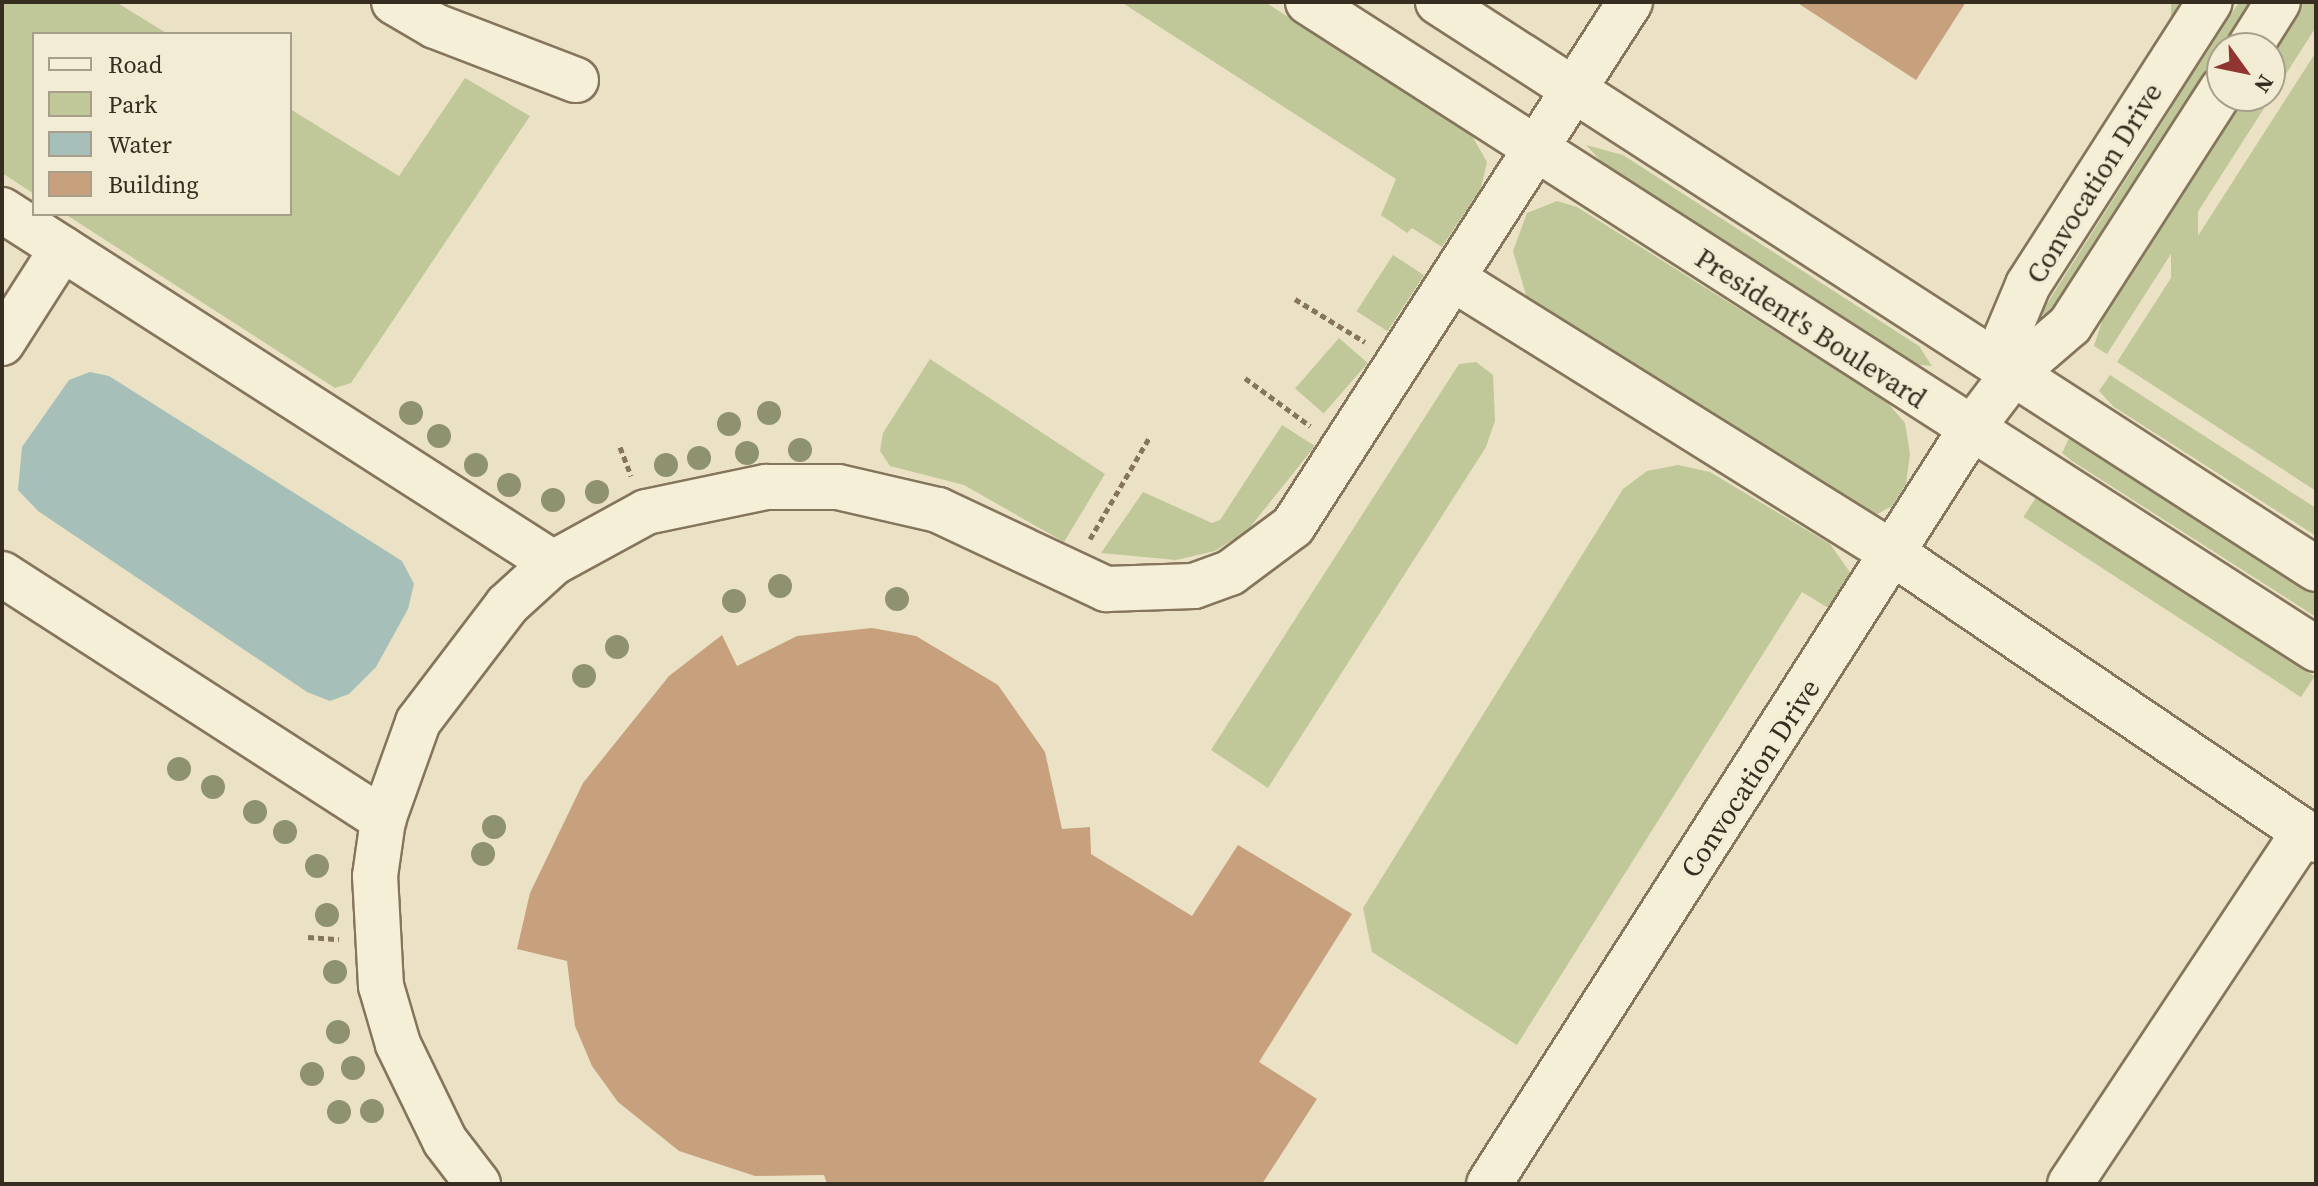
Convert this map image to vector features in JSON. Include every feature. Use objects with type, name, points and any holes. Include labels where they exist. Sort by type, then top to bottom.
[{"type":"street","points":[[394,2],[435,26],[576,80]]},
{"type":"street","name":"President's Boulevard","points":[[1308,2],[1969,432],[2316,649]]},
{"type":"street","points":[[1438,2],[2316,569]]},
{"type":"street","points":[[478,1184],[421,1097],[381,986],[375,876],[383,820],[418,722],[440,687],[507,605],[553,563],[646,512],[712,494],[838,487],[975,524],[1096,587],[1194,586],[1230,573],[1293,526],[1455,280],[1630,2]]},
{"type":"street","name":"Convocation Drive","points":[[2013,374],[2007,335],[2028,285],[2210,2]]},
{"type":"street","points":[[2259,32],[2278,2]]},
{"type":"street","name":"Convocation Drive","points":[[1489,1184],[1894,554],[1969,432],[2013,374],[2070,325],[2207,112]]},
{"type":"street","points":[[2,210],[553,563]]},
{"type":"street","points":[[2,343],[62,249]]},
{"type":"street","points":[[1455,280],[1894,554],[2310,836],[2070,1184]]},
{"type":"street","points":[[2,574],[383,820]]},
{"type":"path","points":[[1295,299],[1372,347]]},
{"type":"path","points":[[1245,378],[1321,433]]},
{"type":"path","points":[[1086,547],[1149,438]]},
{"type":"path","points":[[620,447],[636,488]]},
{"type":"path","points":[[308,937],[356,940]]},
{"type":"green space","points":[[2,2],[116,2],[165,32],[32,32],[32,193],[2,173]]},
{"type":"green space","points":[[1121,2],[1265,2],[1471,134],[1487,162],[1481,188],[1442,247],[1412,228],[1407,233],[1381,215],[1396,179]]},
{"type":"green space","points":[[2171,2],[2198,2],[2198,335],[2171,335]]},
{"type":"green space","points":[[2239,2],[2263,2],[2243,32],[2220,32]]},
{"type":"green space","points":[[2304,2],[2316,2],[2316,27],[2286,74],[2285,32]]},
{"type":"green space","points":[[2316,52],[2316,491],[2117,362],[2277,112],[2286,112],[2286,99]]},
{"type":"green space","points":[[2206,54],[2206,91],[2056,322],[2041,313]]},
{"type":"green space","points":[[465,78],[530,116],[351,383],[335,388],[68,216],[292,216],[292,110],[399,176]]},
{"type":"green space","points":[[2234,112],[2262,112],[2107,354],[2094,346],[2104,315]]},
{"type":"green space","points":[[1586,145],[1623,155],[1919,346],[1932,366],[1911,364],[1617,178]]},
{"type":"green space","points":[[1557,201],[1577,207],[1886,401],[1905,423],[1910,454],[1906,484],[1892,506],[1872,517],[1547,319],[1527,298],[1513,251],[1527,213]]},
{"type":"green space","points":[[1393,255],[1424,275],[1388,331],[1357,311]]},
{"type":"green space","points":[[1339,338],[1368,363],[1324,413],[1295,389]]},
{"type":"green space","points":[[930,359],[1105,474],[1064,542],[964,485],[890,466],[880,451],[883,433]]},
{"type":"green space","points":[[1476,362],[1493,375],[1495,421],[1486,447],[1268,788],[1211,750],[1459,364]]},
{"type":"green space","points":[[2110,375],[2316,508],[2316,536],[2114,407],[2099,391]]},
{"type":"green space","points":[[1282,425],[1315,446],[1247,531],[1215,551],[1176,560],[1101,553],[1143,492],[1212,523],[1220,520]]},
{"type":"green space","points":[[2070,436],[2316,590],[2316,617],[2072,461],[2062,453]]},
{"type":"green space","points":[[1678,465],[1710,472],[1830,544],[1852,575],[1830,609],[1802,592],[1517,1045],[1372,952],[1363,908],[1623,489],[1647,471]]},
{"type":"green space","points":[[2037,496],[2315,676],[2301,697],[2023,517]]},
{"type":"water","points":[[90,372],[109,376],[402,561],[414,584],[408,609],[376,667],[349,694],[330,701],[307,692],[38,511],[18,490],[22,447],[69,380]]},
{"type":"building","points":[[1796,2],[1966,2],[1916,80]]},
{"type":"building","points":[[872,628],[916,636],[998,685],[1045,752],[1062,829],[1090,827],[1091,854],[1192,916],[1238,845],[1352,914],[1259,1062],[1317,1099],[1262,1184],[827,1184],[824,1175],[755,1176],[679,1151],[618,1102],[592,1066],[575,1026],[567,961],[517,949],[530,893],[583,783],[669,676],[722,635],[737,666],[797,636]]}]
